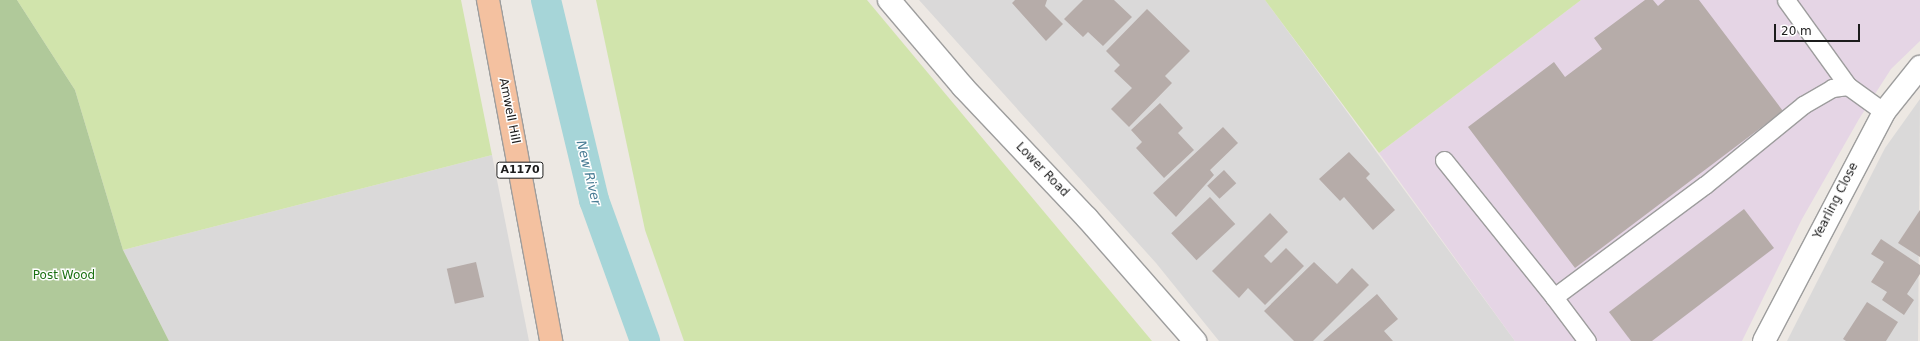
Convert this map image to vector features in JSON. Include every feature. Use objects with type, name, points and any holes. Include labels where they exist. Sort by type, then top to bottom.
[{"type":"main road","name":"Amwell Hill","points":[[488,0],[551,341]]},
{"type":"street","name":"Lower Road","points":[[889,0],[963,87],[1087,218],[1195,341]]},
{"type":"street","name":"Yearling Close","points":[[1764,341],[1884,112],[1920,67]]},
{"type":"lane","points":[[1786,0],[1848,86],[1884,112]]},
{"type":"lane","points":[[1554,298],[1705,185],[1803,105],[1832,88],[1848,86]]},
{"type":"lane","points":[[1444,160],[1587,341]]},
{"type":"shaded area","points":[[919,0],[1265,0],[1515,341],[1219,341],[1156,263]]},
{"type":"shaded area","points":[[1581,0],[1920,0],[1920,41],[1891,69],[1859,119],[1802,219],[1742,341],[1515,341],[1379,153]]},
{"type":"shaded area","points":[[1920,99],[1918,341],[1787,341],[1885,148]]},
{"type":"shaded area","points":[[492,155],[529,341],[169,341],[123,250]]},
{"type":"green space","name":"Post Wood","points":[[0,0],[17,0],[75,90],[123,250],[169,341],[0,341]]},
{"type":"green space","points":[[17,0],[461,0],[492,155],[123,250],[75,90]]},
{"type":"green space","points":[[596,0],[867,0],[1152,341],[684,341],[645,230]]},
{"type":"green space","points":[[1265,0],[1581,0],[1379,153]]},
{"type":"building","points":[[1015,0],[1047,0],[1045,6],[1063,24],[1046,41],[1012,3]]},
{"type":"building","points":[[1083,0],[1114,0],[1132,17],[1103,46],[1088,32],[1083,37],[1064,19]]},
{"type":"building","points":[[1645,0],[1653,0],[1658,6],[1665,0],[1699,0],[1783,111],[1575,268],[1468,127],[1554,62],[1565,77],[1602,49],[1594,38]]},
{"type":"building","points":[[1147,9],[1190,51],[1165,76],[1172,83],[1129,127],[1111,109],[1132,88],[1114,71],[1120,65],[1106,51]]},
{"type":"building","points":[[1160,103],[1183,128],[1178,133],[1194,150],[1164,178],[1136,148],[1142,142],[1131,130]]},
{"type":"building","points":[[1223,127],[1238,143],[1210,170],[1214,175],[1176,217],[1153,193]]},
{"type":"building","points":[[1349,152],[1370,174],[1366,178],[1395,210],[1373,230],[1344,197],[1340,201],[1319,179]]},
{"type":"building","points":[[1224,170],[1236,183],[1219,199],[1207,186]]},
{"type":"building","points":[[1210,197],[1235,224],[1196,260],[1171,233]]},
{"type":"building","points":[[1744,209],[1774,248],[1652,341],[1631,341],[1609,312]]},
{"type":"building","points":[[1920,210],[1920,257],[1898,243]]},
{"type":"building","points":[[1270,213],[1288,232],[1264,256],[1271,263],[1286,248],[1304,266],[1265,305],[1248,288],[1239,298],[1212,271]]},
{"type":"building","points":[[1881,239],[1920,265],[1920,274],[1907,294],[1914,300],[1904,315],[1882,300],[1887,292],[1871,282],[1884,262],[1871,254]]},
{"type":"building","points":[[476,262],[484,297],[455,304],[447,269]]},
{"type":"building","points":[[1314,262],[1337,284],[1352,268],[1369,285],[1313,341],[1294,341],[1264,311]]},
{"type":"building","points":[[1377,294],[1398,319],[1384,331],[1393,341],[1323,341]]},
{"type":"building","points":[[1867,302],[1898,322],[1886,341],[1846,341],[1843,339]]},
{"type":"waterway","name":"New River","points":[[546,0],[594,200],[645,341]]}]
